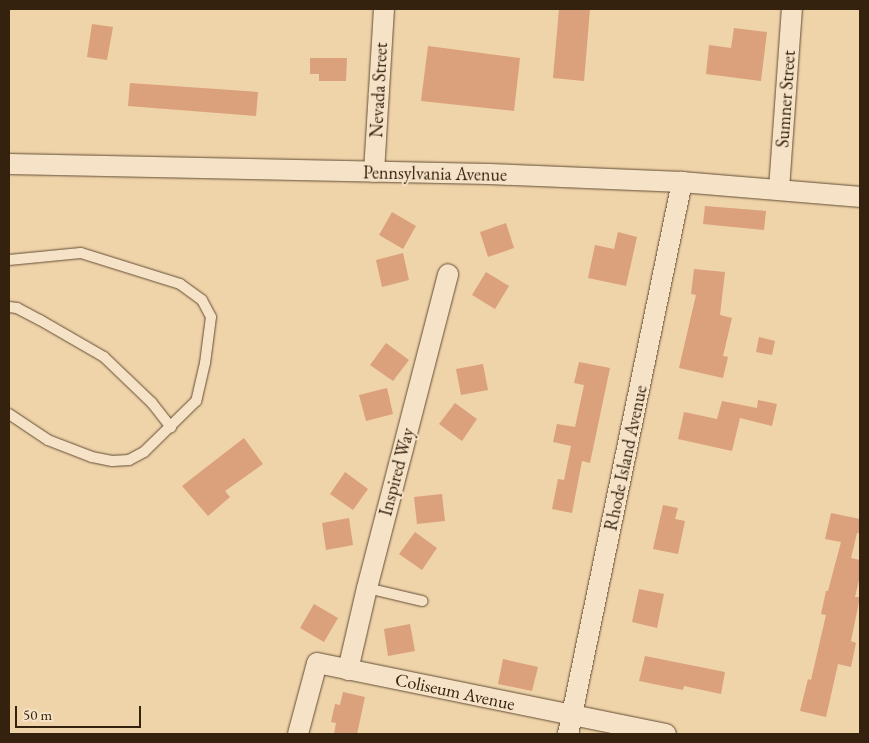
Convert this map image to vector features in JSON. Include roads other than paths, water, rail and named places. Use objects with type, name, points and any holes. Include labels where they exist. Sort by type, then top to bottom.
[{"type":"street","name":"Nevada Street","points":[[374,172],[384,9]]},
{"type":"street","name":"Sumner Street","points":[[779,189],[792,9]]},
{"type":"street","name":"Pennsylvania Avenue","points":[[9,164],[374,172],[682,182],[860,197]]},
{"type":"street","name":"Rhode Island Avenue","points":[[570,725],[682,182]]},
{"type":"street","name":"Inspired Way","points":[[348,670],[367,588],[448,274]]},
{"type":"street","name":"Coliseum Avenue","points":[[298,734],[317,663],[570,725],[666,734]]},
{"type":"lane","points":[[9,260],[81,253],[180,284],[202,300],[211,317],[205,363],[196,400],[144,452],[129,460],[112,461],[92,457],[48,440],[9,414]]},
{"type":"lane","points":[[9,307],[16,308],[40,320],[104,357],[152,403],[171,427]]},
{"type":"lane","points":[[367,588],[422,601]]}]
